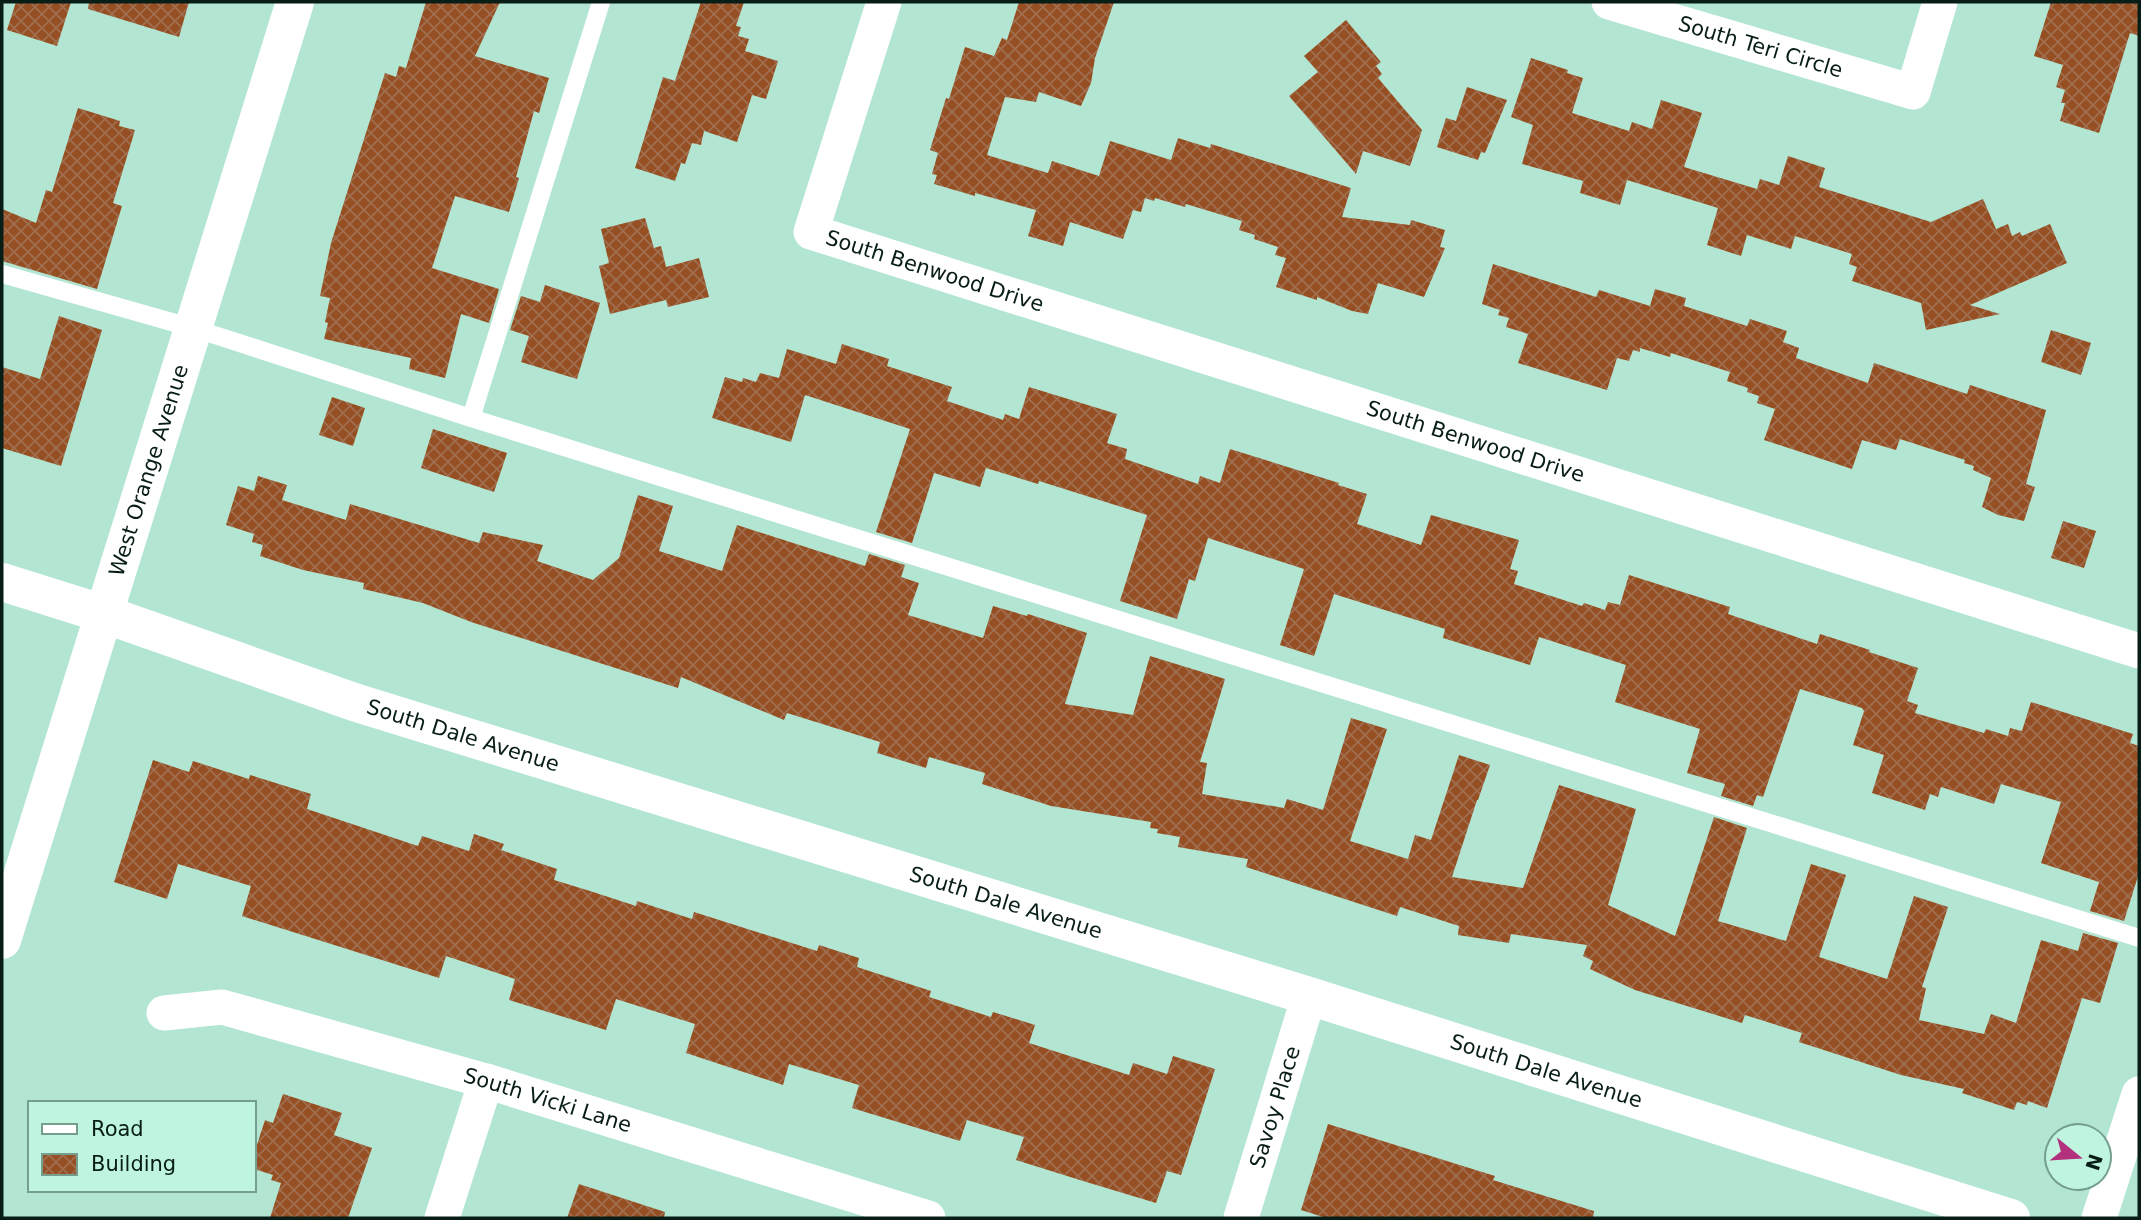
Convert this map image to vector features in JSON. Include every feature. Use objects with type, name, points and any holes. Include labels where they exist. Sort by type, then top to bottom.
[{"type":"street","name":"West Orange Avenue","points":[[2,940],[295,2]]},
{"type":"street","name":"South Benwood Drive","points":[[884,2],[811,232],[2139,651]]},
{"type":"street","name":"South Teri Circle","points":[[1609,2],[1913,92],[1941,2]]},
{"type":"street","name":"South Dale Avenue","points":[[2,582],[104,614],[357,703],[1309,996],[2011,1218]]},
{"type":"street","name":"Savoy Place","points":[[1241,1218],[1309,996]]},
{"type":"street","name":"South Vicki Lane","points":[[164,1013],[222,1007],[486,1081],[917,1217]]},
{"type":"street","points":[[442,1218],[486,1081]]},
{"type":"street","points":[[2099,1218],[2139,1094]]},
{"type":"lane","points":[[471,418],[601,2]]},
{"type":"lane","points":[[2,274],[193,328],[471,418],[2139,938]]},
{"type":"building","points":[[16,2],[71,2],[57,46],[7,30]]},
{"type":"building","points":[[89,2],[189,2],[179,37],[88,9]]},
{"type":"building","points":[[426,2],[500,2],[475,56],[549,78],[539,113],[534,111],[509,212],[455,196],[432,268],[499,289],[489,323],[461,314],[445,378],[409,369],[411,358],[324,339],[330,298],[320,296],[331,243],[385,73],[396,77],[399,66],[406,68]]},
{"type":"building","points":[[701,2],[744,2],[736,26],[741,27],[738,36],[749,39],[745,51],[778,61],[766,99],[752,95],[737,142],[704,131],[701,145],[692,143],[685,164],[681,163],[675,181],[635,168],[663,77],[675,81]]},
{"type":"building","points":[[1019,2],[1114,2],[1095,58],[1091,83],[1081,106],[1039,92],[1036,102],[1005,97],[987,155],[1048,173],[1052,161],[1099,176],[1110,141],[1171,160],[1178,138],[1210,148],[1211,144],[1351,188],[1342,217],[1410,225],[1411,220],[1445,230],[1440,247],[1445,248],[1424,297],[1378,283],[1368,314],[1276,287],[1286,258],[1275,255],[1278,247],[1254,239],[1255,235],[1239,230],[1242,221],[1186,204],[1185,207],[1155,198],[1154,201],[1145,198],[1141,212],[1133,210],[1123,239],[1070,222],[1063,246],[1028,236],[1036,210],[934,184],[937,175],[932,174],[938,153],[930,150],[965,47],[994,56],[1002,38],[1007,40]]},
{"type":"building","points":[[2051,2],[2139,2],[2139,36],[2130,33],[2099,133],[2060,121],[2065,90],[2056,87],[2063,65],[2034,56]]},
{"type":"building","points":[[1346,20],[1381,62],[1376,66],[1382,74],[1378,78],[1422,130],[1410,166],[1363,151],[1356,174],[1289,96],[1318,72],[1304,56]]},
{"type":"building","points":[[1531,58],[1583,78],[1572,113],[1629,131],[1632,122],[1652,129],[1661,100],[1702,113],[1684,167],[1757,189],[1760,179],[1779,185],[1788,156],[1825,168],[1819,187],[1931,222],[1983,199],[1996,229],[2008,224],[2012,236],[2020,232],[2022,236],[2050,224],[2067,263],[1970,305],[2000,314],[1926,330],[1921,303],[1852,281],[1857,267],[1849,264],[1852,254],[1795,236],[1791,249],[1747,235],[1741,256],[1707,245],[1718,208],[1627,180],[1620,205],[1580,193],[1583,181],[1522,164],[1533,125],[1511,117]]},
{"type":"building","points":[[1467,87],[1507,100],[1485,153],[1481,152],[1478,160],[1437,147],[1446,118],[1456,121]]},
{"type":"building","points":[[78,108],[120,121],[119,126],[135,130],[113,203],[122,206],[97,289],[2,261],[2,209],[36,223],[46,190],[52,192]]},
{"type":"building","points":[[645,218],[654,248],[661,246],[666,267],[699,258],[709,297],[668,307],[666,300],[610,314],[599,266],[609,263],[601,229]]},
{"type":"building","points":[[1493,264],[1596,297],[1599,290],[1650,306],[1655,289],[1686,298],[1684,306],[1747,326],[1750,319],[1787,331],[1783,342],[1799,348],[1796,358],[1868,383],[1874,363],[1967,394],[1970,385],[2046,410],[2026,484],[2035,487],[2024,521],[1998,515],[1982,507],[1991,478],[1973,470],[1974,466],[1964,463],[1965,460],[1900,439],[1896,450],[1862,440],[1852,469],[1764,440],[1775,409],[1757,403],[1759,396],[1747,392],[1748,388],[1727,381],[1730,372],[1671,353],[1670,357],[1640,348],[1640,352],[1633,350],[1629,361],[1617,358],[1607,390],[1518,363],[1528,334],[1506,327],[1509,318],[1498,315],[1500,310],[1482,304]]},
{"type":"building","points":[[545,285],[600,303],[577,379],[521,362],[529,336],[510,330],[521,296],[540,302]]},
{"type":"building","points":[[59,316],[102,330],[61,466],[2,448],[2,367],[40,379]]},
{"type":"building","points":[[2051,330],[2091,343],[2081,375],[2041,362]]},
{"type":"building","points":[[842,344],[889,359],[887,366],[952,387],[947,401],[1003,420],[1005,414],[1019,419],[1029,387],[1117,414],[1107,443],[1127,449],[1125,459],[1198,484],[1200,476],[1220,483],[1230,449],[1367,494],[1357,524],[1421,545],[1431,515],[1519,540],[1510,569],[1518,571],[1514,584],[1582,606],[1584,603],[1605,610],[1608,602],[1620,605],[1629,575],[1730,607],[1728,614],[1817,644],[1820,634],[1870,650],[1869,652],[1918,668],[1907,701],[1918,705],[1915,713],[1984,733],[1986,729],[2008,736],[2010,728],[2022,731],[2031,702],[2133,734],[2130,743],[2139,746],[2139,873],[2124,921],[2090,911],[2099,882],[2041,863],[2061,802],[2001,784],[1994,804],[1941,787],[1938,797],[1930,794],[1925,810],[1872,793],[1884,755],[1853,745],[1864,711],[1862,708],[1800,689],[1763,797],[1757,795],[1753,806],[1721,796],[1725,784],[1687,773],[1700,729],[1615,702],[1626,665],[1539,637],[1530,665],[1443,638],[1445,629],[1334,594],[1314,656],[1280,645],[1304,569],[1208,538],[1195,581],[1189,579],[1177,619],[1120,601],[1147,515],[1039,481],[1038,484],[986,468],[980,487],[934,473],[912,543],[876,532],[910,429],[805,395],[791,442],[712,418],[725,377],[742,382],[743,378],[756,382],[760,373],[779,378],[787,349],[836,364]]},
{"type":"building","points":[[332,397],[365,408],[353,446],[319,435]]},
{"type":"building","points":[[433,429],[507,453],[494,492],[421,468]]},
{"type":"building","points":[[258,476],[287,485],[282,500],[346,520],[350,504],[479,543],[483,532],[543,545],[537,561],[593,580],[619,558],[638,495],[673,506],[659,551],[722,571],[737,525],[865,566],[869,554],[905,565],[901,577],[919,583],[908,615],[983,638],[993,606],[1087,633],[1065,704],[1133,715],[1150,656],[1225,679],[1200,762],[1207,763],[1202,794],[1284,808],[1287,799],[1323,810],[1351,718],[1387,729],[1350,841],[1408,859],[1415,835],[1431,840],[1459,755],[1490,765],[1452,877],[1523,888],[1559,785],[1636,809],[1608,905],[1675,936],[1714,817],[1747,828],[1718,921],[1786,941],[1811,864],[1846,875],[1819,957],[1887,979],[1914,896],[1948,907],[1922,987],[1926,988],[1919,1020],[1984,1034],[1991,1014],[2016,1023],[2041,940],[2078,951],[2083,933],[2118,943],[2100,1003],[2082,998],[2047,1108],[2028,1101],[2027,1105],[2017,1102],[2014,1110],[1962,1093],[1964,1089],[1901,1075],[1799,1042],[1802,1033],[1745,1015],[1742,1023],[1635,990],[1590,969],[1593,961],[1583,956],[1587,945],[1511,934],[1509,943],[1458,935],[1459,926],[1400,907],[1397,916],[1246,867],[1248,859],[1178,847],[1180,837],[1157,833],[1158,829],[1150,828],[1151,822],[1051,806],[982,784],[985,773],[929,757],[926,768],[877,753],[880,742],[787,713],[784,720],[681,677],[678,688],[471,622],[423,603],[363,589],[364,583],[303,570],[260,556],[263,545],[252,542],[254,534],[226,525],[238,486],[254,491]]},
{"type":"building","points":[[2063,521],[2096,531],[2084,568],[2051,558]]},
{"type":"building","points":[[153,760],[189,772],[193,761],[249,779],[250,775],[311,794],[307,809],[418,846],[422,836],[469,851],[474,834],[504,844],[501,850],[557,869],[554,880],[636,906],[637,901],[692,919],[694,912],[817,951],[819,945],[859,958],[857,967],[931,991],[929,997],[991,1017],[993,1012],[1035,1025],[1029,1043],[1129,1075],[1133,1063],[1167,1074],[1173,1056],[1215,1069],[1181,1175],[1167,1171],[1156,1203],[1083,1181],[1016,1160],[1024,1137],[967,1120],[960,1141],[852,1108],[859,1085],[789,1064],[783,1085],[686,1053],[695,1024],[616,999],[606,1030],[509,1000],[515,979],[446,956],[439,978],[242,916],[251,886],[178,864],[167,899],[114,882]]},
{"type":"building","points":[[283,1094],[342,1113],[334,1135],[372,1148],[348,1218],[270,1218],[281,1183],[271,1180],[273,1175],[256,1170],[256,1148],[265,1120],[273,1123]]},
{"type":"building","points":[[1328,1124],[1495,1176],[1493,1180],[1594,1211],[1593,1218],[1326,1218],[1301,1210]]},
{"type":"building","points":[[579,1184],[665,1212],[664,1218],[567,1218]]}]
